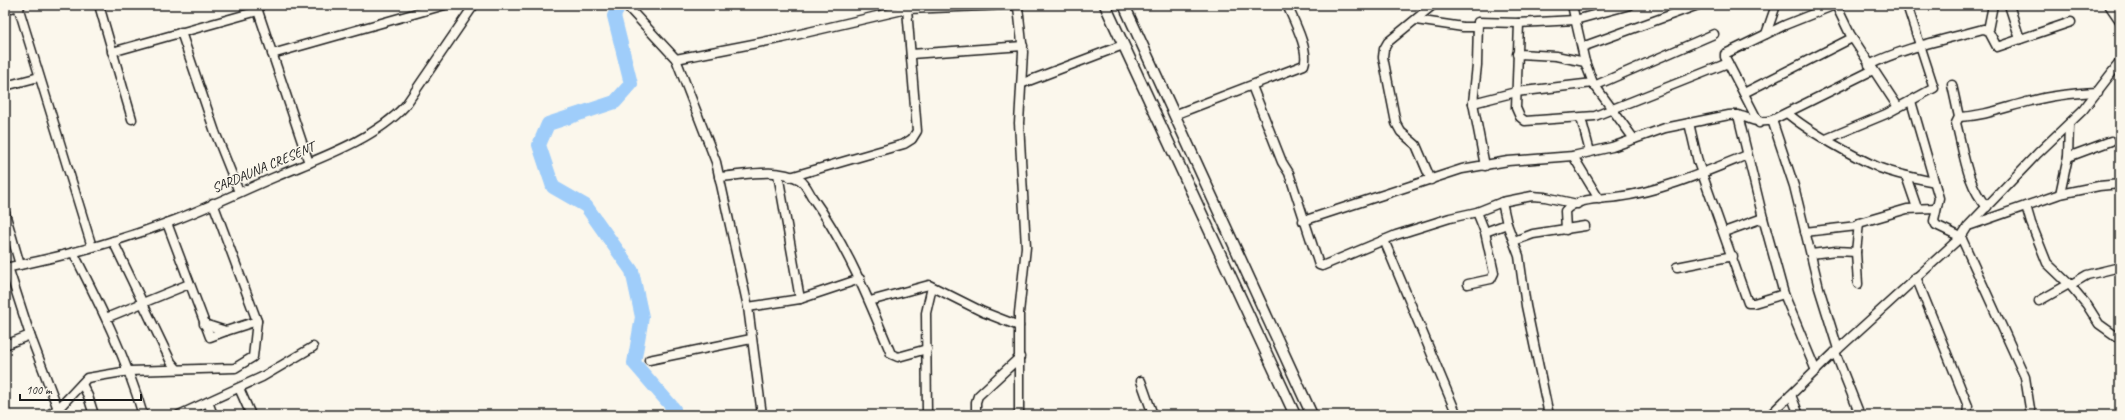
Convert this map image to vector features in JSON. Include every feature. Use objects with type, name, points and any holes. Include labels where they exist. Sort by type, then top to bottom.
[{"type":"main road","points":[[1105,5],[1295,415]]},
{"type":"main road","points":[[1124,5],[1312,415]]},
{"type":"street","points":[[99,5],[132,119]]},
{"type":"street","points":[[272,54],[445,5]]},
{"type":"street","name":"SARDAUNA CRESENT","points":[[7,268],[92,247],[167,223],[309,163],[378,130],[393,120],[405,106],[474,5]]},
{"type":"street","points":[[626,5],[676,59],[716,162],[724,203],[736,245],[748,307],[762,415]]},
{"type":"street","points":[[676,59],[783,38],[908,9],[1016,5],[1018,7],[1020,12],[1023,46],[1023,83],[1019,123],[1026,247],[1019,326],[1020,415]]},
{"type":"street","points":[[1174,115],[1304,65],[1306,60],[1305,50],[1287,5]]},
{"type":"street","points":[[1431,180],[1416,145],[1401,132],[1396,123],[1383,57],[1384,49],[1388,42],[1433,5]]},
{"type":"street","points":[[1572,5],[1585,62],[1594,84],[1634,139]]},
{"type":"street","points":[[1485,166],[1473,103],[1478,65],[1477,27],[1479,22],[1519,23],[1575,20],[1630,5]]},
{"type":"street","points":[[1582,47],[1698,5]]},
{"type":"street","points":[[1766,34],[1776,5]]},
{"type":"street","points":[[1759,123],[1728,63],[1725,54],[1821,7],[1836,5],[1852,38],[1898,107]]},
{"type":"street","points":[[1826,139],[1911,101],[1935,87],[1907,5]]},
{"type":"street","points":[[1993,5],[1988,30],[1997,47],[2071,22]]},
{"type":"street","points":[[2009,5],[2020,39]]},
{"type":"street","points":[[2109,5],[2120,21]]},
{"type":"street","points":[[5,10],[20,6],[39,77],[92,247]]},
{"type":"street","points":[[112,52],[257,8],[309,163]]},
{"type":"street","points":[[790,176],[904,144],[912,139],[916,131],[908,9]]},
{"type":"street","points":[[1416,20],[1463,27],[1477,27]]},
{"type":"street","points":[[1519,23],[1516,92],[1518,114],[1525,121],[1595,116],[1728,63]]},
{"type":"street","points":[[1303,221],[1462,170],[1508,161],[1573,156],[1690,123],[1738,115],[1759,123],[1772,120],[1871,67],[1886,57],[1920,45],[1983,29],[1988,30]]},
{"type":"street","points":[[181,32],[215,132],[239,192]]},
{"type":"street","points":[[1473,103],[1516,92],[1594,84],[1714,34]]},
{"type":"street","points":[[1744,93],[1852,38]]},
{"type":"street","points":[[1023,83],[1123,45]]},
{"type":"street","points":[[911,54],[1023,46]]},
{"type":"street","points":[[1517,54],[1556,56],[1585,62]]},
{"type":"street","points":[[1770,415],[1916,277],[1961,237],[1968,226],[2038,153],[2069,125],[2098,92],[2120,62]]},
{"type":"street","points":[[5,86],[39,77]]},
{"type":"street","points":[[1952,85],[1959,117],[1956,123],[1972,185],[1979,198],[1987,207]]},
{"type":"street","points":[[1252,86],[1282,162],[1288,173],[1319,265],[1322,266],[1384,240],[1450,218],[1478,212],[1502,202],[1532,196],[1545,196],[1577,204]]},
{"type":"street","points":[[1959,117],[1993,113],[2031,100],[2070,94],[2098,92]]},
{"type":"street","points":[[1911,101],[1939,198],[1933,218],[1936,225],[1961,237],[2025,377],[2030,415]]},
{"type":"street","points":[[1787,113],[1826,139],[1879,167],[1906,176],[1934,182]]},
{"type":"street","points":[[1738,115],[1763,218],[1784,294],[1816,371]]},
{"type":"street","points":[[1581,118],[1590,152]]},
{"type":"street","points":[[1772,120],[1792,179],[1837,351],[1860,415]]},
{"type":"street","points":[[1690,123],[1703,173],[1748,303],[1784,294]]},
{"type":"street","points":[[2060,194],[2068,157],[2069,125]]},
{"type":"street","points":[[2068,157],[2111,141]]},
{"type":"street","points":[[1566,230],[1565,211],[1577,204],[1653,190],[1703,173],[1747,155]]},
{"type":"street","points":[[1573,156],[1599,199]]},
{"type":"street","points":[[719,177],[778,174],[790,176],[801,181],[824,212],[860,279],[891,354],[894,356],[927,349]]},
{"type":"street","points":[[778,174],[800,299]]},
{"type":"street","points":[[1906,176],[1917,208]]},
{"type":"street","points":[[1968,226],[2060,194],[2099,186],[2120,184]]},
{"type":"street","points":[[1502,202],[1506,224],[1519,256],[1526,306],[1549,415]]},
{"type":"street","points":[[48,415],[58,409],[87,378],[129,371],[235,368],[253,357],[257,321],[213,203]]},
{"type":"street","points":[[2026,206],[2031,223],[2048,263],[2087,305],[2099,324],[2120,339]]},
{"type":"street","points":[[1858,284],[1856,252],[1857,226],[1861,221],[1917,208],[1936,208]]},
{"type":"street","points":[[1468,284],[1488,281],[1493,277],[1494,269],[1486,232],[1478,212]]},
{"type":"street","points":[[5,213],[20,265]]},
{"type":"street","points":[[1724,232],[1763,218]]},
{"type":"street","points":[[167,223],[210,337],[257,321]]},
{"type":"street","points":[[1486,232],[1506,224]]},
{"type":"street","points":[[1514,241],[1533,234],[1585,226]]},
{"type":"street","points":[[1805,232],[1857,226]]},
{"type":"street","points":[[1384,240],[1457,415]]},
{"type":"street","points":[[113,241],[171,362],[177,369]]},
{"type":"street","points":[[1811,254],[1836,251],[1856,252]]},
{"type":"street","points":[[73,252],[106,318],[129,371],[143,415]]},
{"type":"street","points":[[1676,267],[1733,256]]},
{"type":"street","points":[[2039,301],[2088,275],[2120,267]]},
{"type":"street","points":[[7,268],[58,409]]},
{"type":"street","points":[[1916,277],[1968,406],[1967,415]]},
{"type":"street","points":[[748,307],[800,299],[860,279]]},
{"type":"street","points":[[106,318],[189,284]]},
{"type":"street","points":[[870,301],[929,285],[983,312],[1019,326]]},
{"type":"street","points":[[927,415],[926,313],[932,286]]},
{"type":"street","points":[[5,345],[30,335]]},
{"type":"street","points":[[649,360],[751,339]]},
{"type":"street","points":[[183,414],[262,377],[313,347]]},
{"type":"street","points":[[976,415],[976,402],[978,396],[1020,357]]},
{"type":"street","points":[[1141,382],[1153,415]]},
{"type":"street","points":[[82,384],[88,396],[94,415]]},
{"type":"street","points":[[239,388],[251,415]]},
{"type":"street","points":[[1791,395],[1799,415]]},
{"type":"street","points":[[208,402],[213,415]]},
{"type":"waterway","points":[[620,5],[614,16],[631,84],[615,102],[548,124],[539,145],[553,187],[586,206],[632,271],[642,317],[634,363],[674,409],[673,415]]}]
